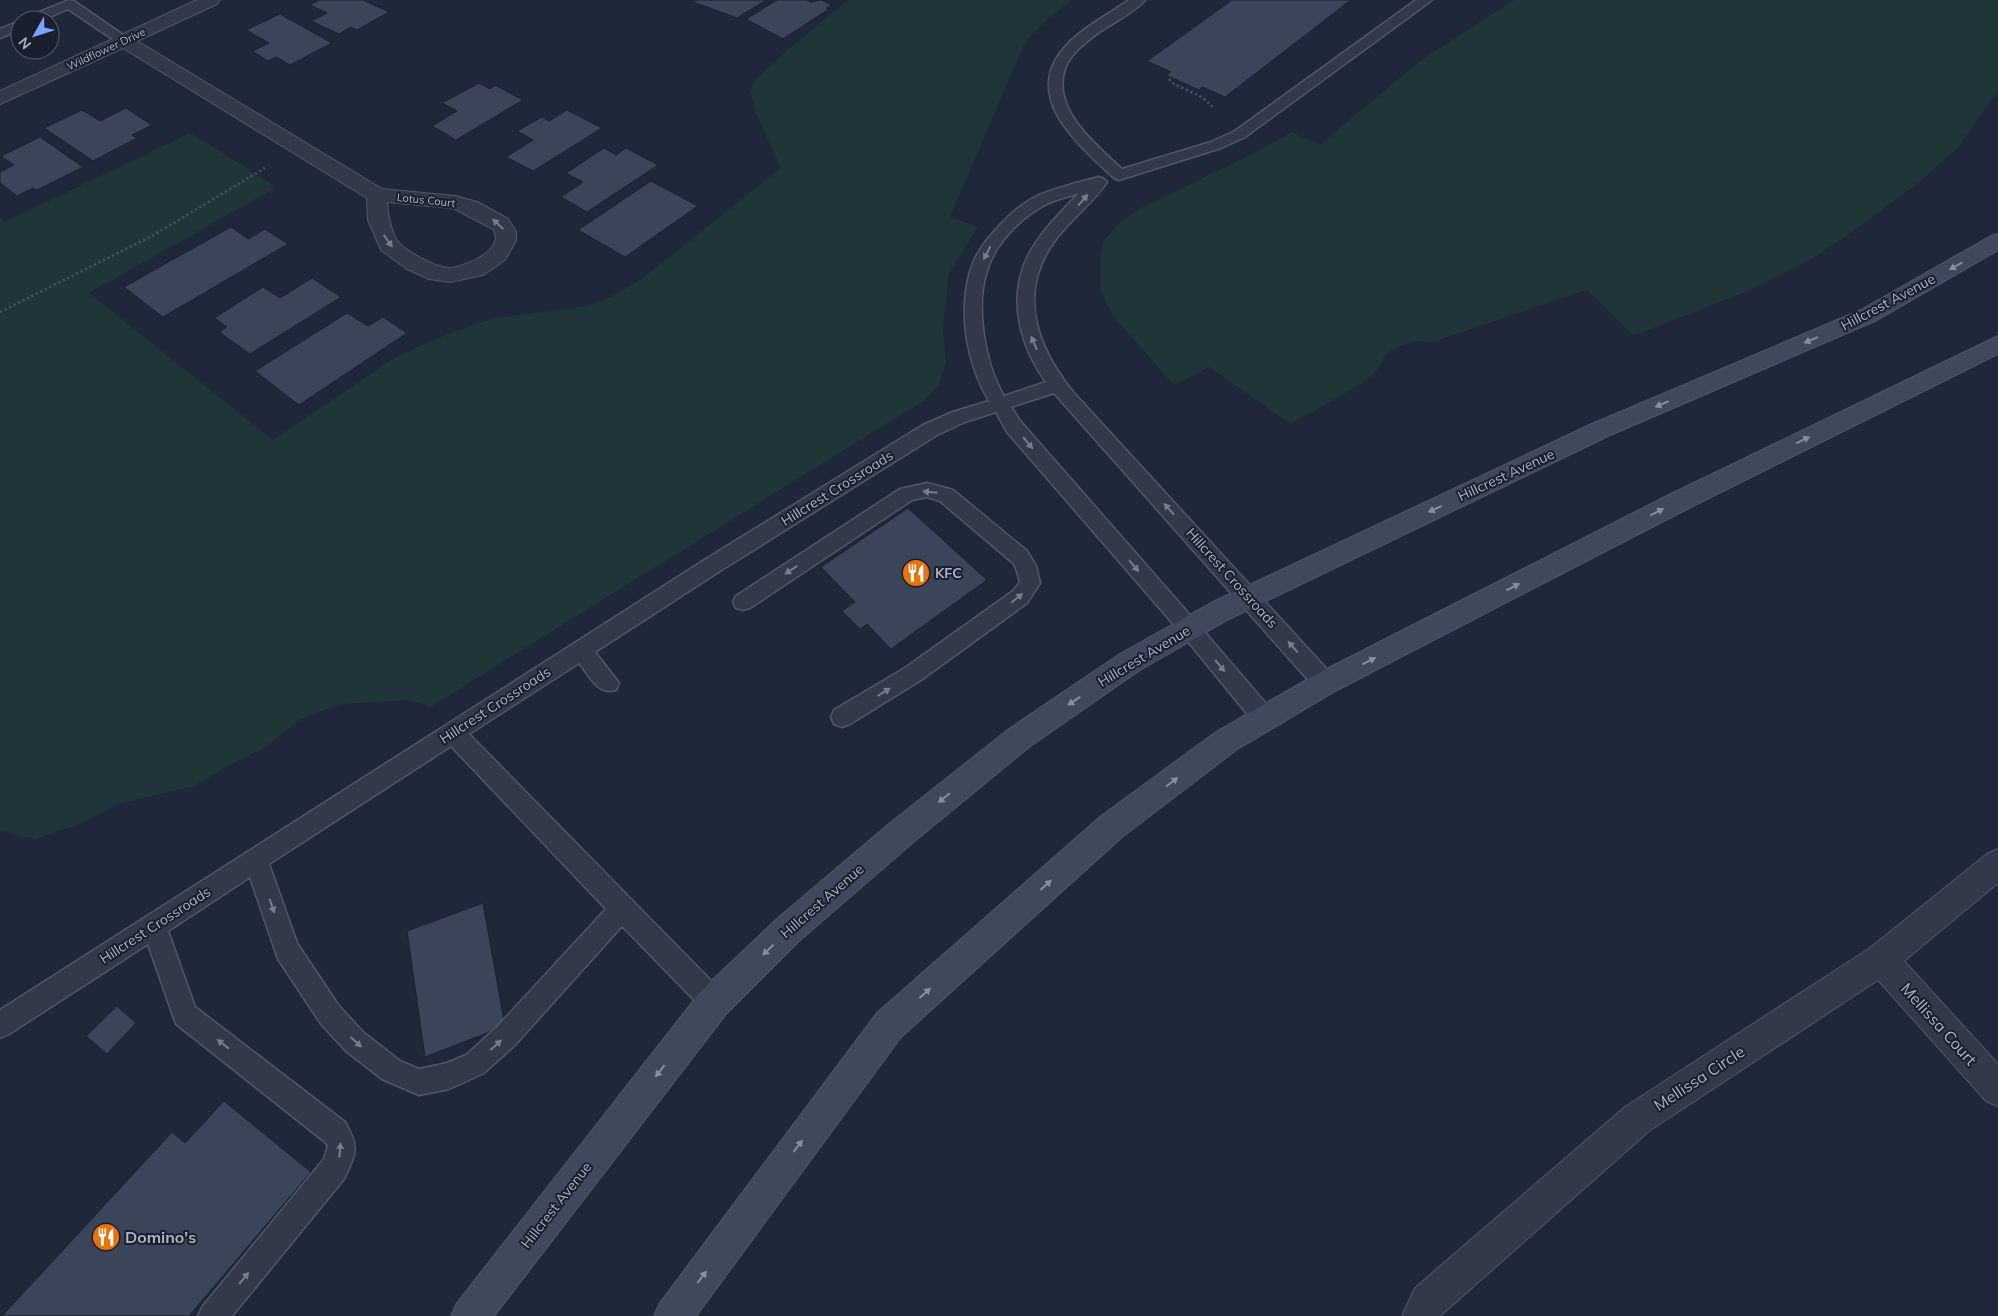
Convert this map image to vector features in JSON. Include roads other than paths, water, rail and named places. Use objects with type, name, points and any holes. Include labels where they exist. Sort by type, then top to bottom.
[{"type":"main road","name":"Hillcrest Avenue","points":[[470,1316],[714,1002],[788,930],[900,834],[1019,738],[1130,662],[1189,628],[1249,597],[1600,430],[1869,315],[1998,241]]},
{"type":"main road","points":[[672,1316],[889,1025],[1111,827],[1226,741],[1325,683],[1674,504],[1998,344]]},
{"type":"street","name":"Wildflower Drive","points":[[0,98],[211,0]]},
{"type":"street","name":"Lotus Court","points":[[125,40],[377,195],[456,202],[470,207],[501,224],[506,232],[506,240],[498,255],[475,270],[455,274],[437,274],[415,264],[388,245],[378,220],[377,195]]},
{"type":"street","name":"Mellissa Circle","points":[[1421,1316],[1428,1301],[1636,1119],[1881,959],[1998,864]]},
{"type":"street","name":"Mellissa Court","points":[[1881,959],[1998,1089]]},
{"type":"lane","points":[[1118,175],[1069,124],[1054,89],[1059,69],[1068,52],[1138,0]]},
{"type":"lane","points":[[1265,719],[1189,628],[1014,427],[990,387],[974,337],[974,303],[978,271],[992,244],[1020,214],[1042,200],[1216,145],[1240,134],[1425,0]]},
{"type":"lane","points":[[55,10],[69,4],[125,40]]},
{"type":"lane","points":[[1058,385],[1046,369],[1031,339],[1027,320],[1026,298],[1029,276],[1037,255],[1050,236],[1100,182]]},
{"type":"lane","name":"Hillcrest Crossroads","points":[[0,1025],[713,565],[930,430],[958,417],[1058,385],[1325,683]]},
{"type":"lane","points":[[743,602],[907,494],[927,490],[946,495],[1020,557],[1026,566],[1030,583],[1020,597],[913,674],[842,717]]},
{"type":"lane","points":[[581,650],[608,684]]},
{"type":"lane","points":[[453,732],[622,909],[714,1002]]},
{"type":"lane","points":[[256,860],[287,950],[330,1015],[355,1042],[391,1070],[419,1082],[449,1076],[475,1064],[506,1036],[622,909]]},
{"type":"lane","points":[[154,926],[185,1014],[335,1132],[342,1144],[339,1159],[334,1169],[213,1316]]},
{"type":"place","name":"KFC","points":[[916,573]]},
{"type":"place","name":"Domino's","points":[[106,1237]]}]
